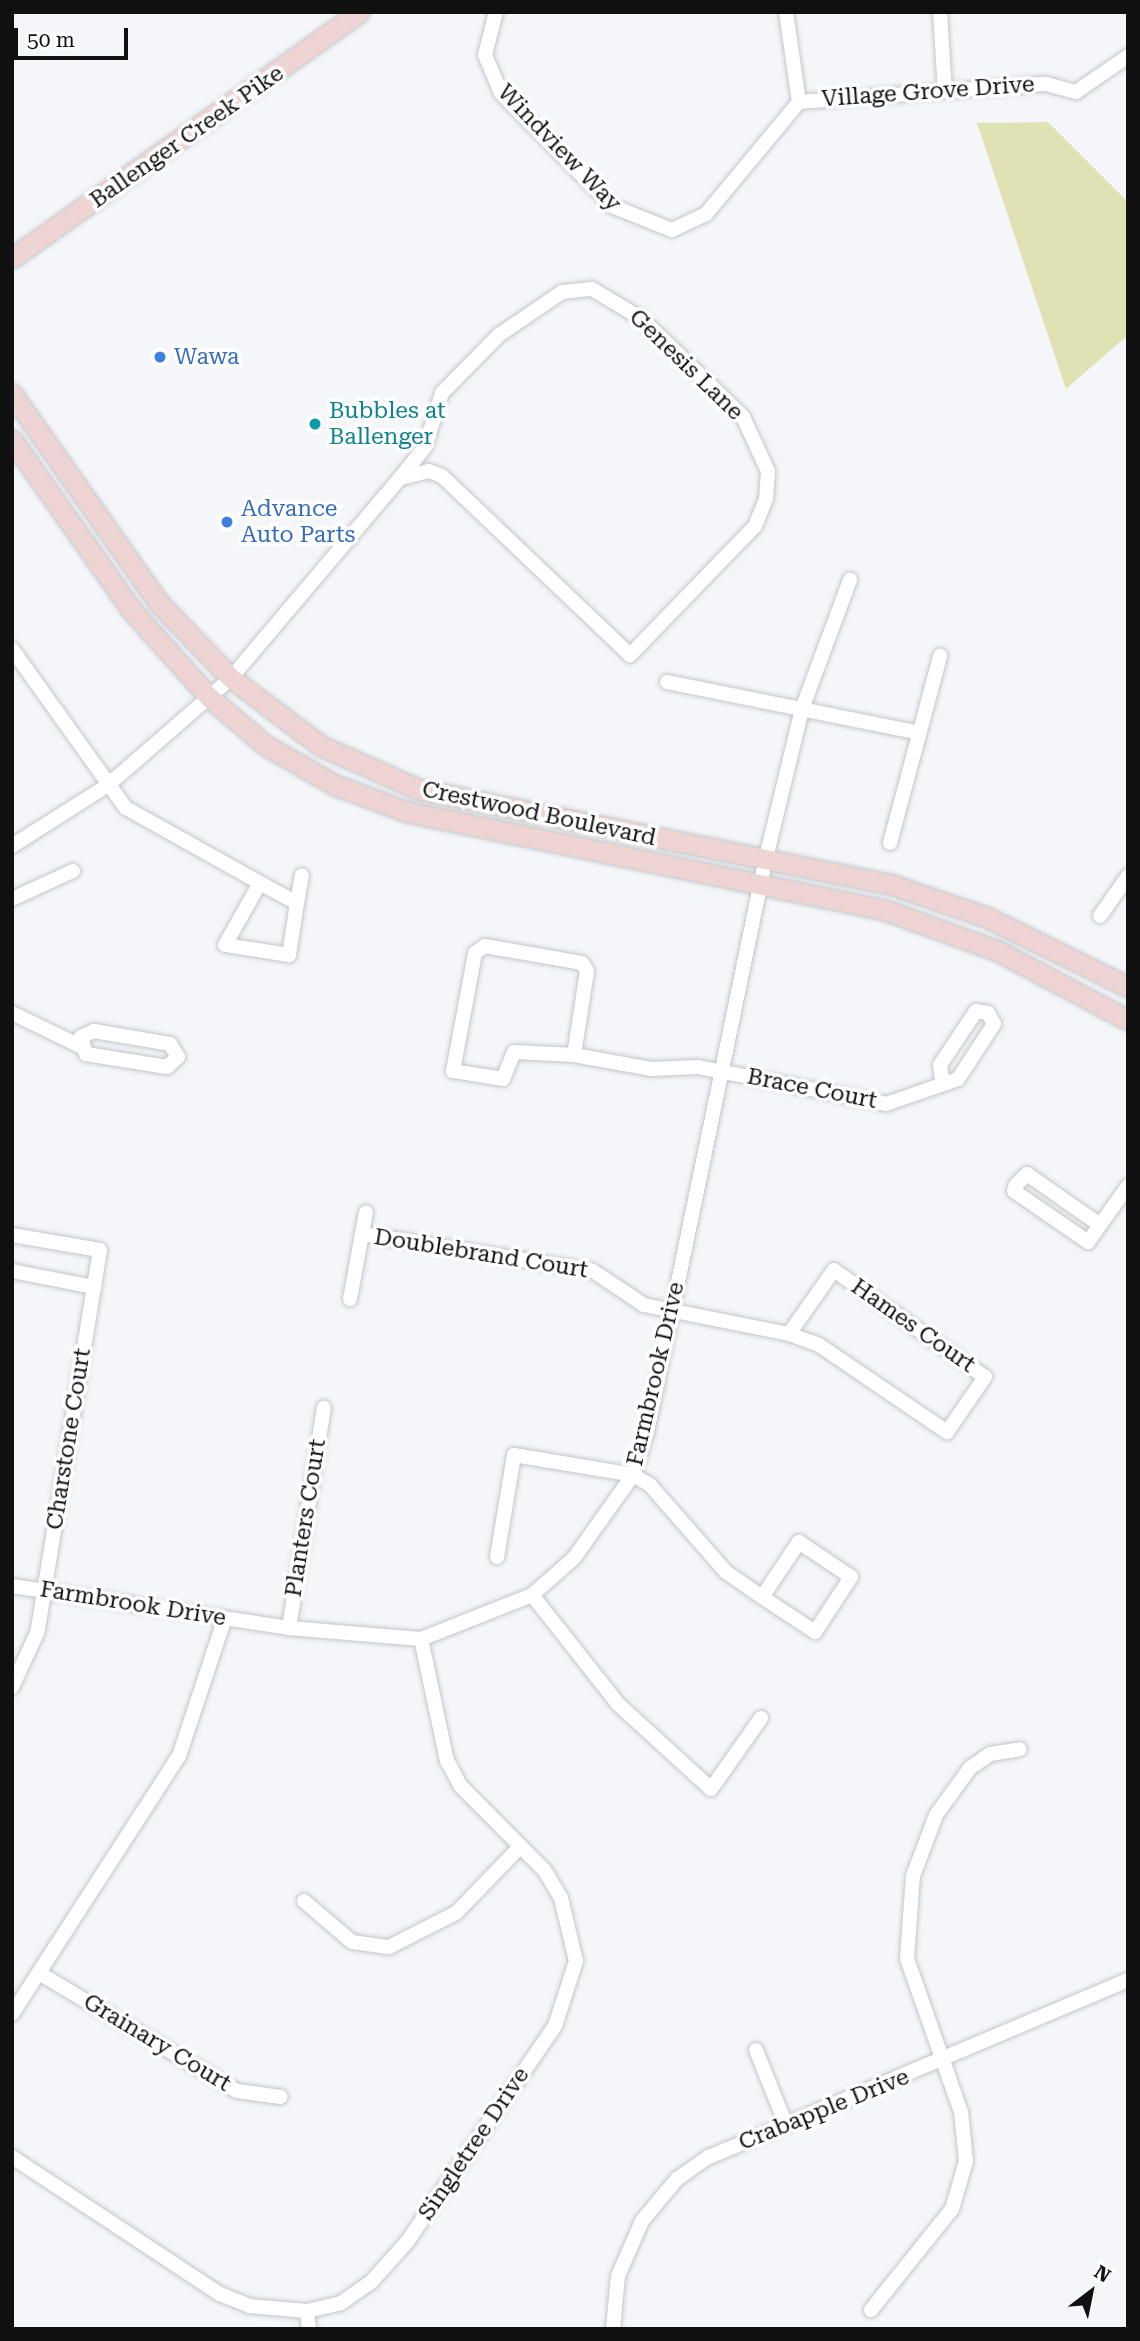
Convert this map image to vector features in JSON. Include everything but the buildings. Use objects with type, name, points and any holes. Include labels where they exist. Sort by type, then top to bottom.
[{"type":"main road","name":"Ballenger Creek Pike","points":[[12,258],[359,12]]},
{"type":"main road","name":"Crestwood Boulevard","points":[[12,394],[158,601],[231,678],[321,746],[418,789],[765,862],[890,884],[986,917],[1128,987]]},
{"type":"main road","name":"Crestwood Boulevard","points":[[12,440],[134,612],[209,697],[276,752],[335,785],[408,812],[885,910],[998,951],[1128,1020]]},
{"type":"street","name":"Windview Way","points":[[496,12],[485,55],[501,93],[611,206],[658,228],[681,228],[706,214],[799,102]]},
{"type":"street","points":[[786,12],[799,102]]},
{"type":"street","points":[[940,12],[945,91]]},
{"type":"street","name":"Village Grove Drive","points":[[799,102],[1046,84],[1076,92],[1128,56]]},
{"type":"street","name":"Genesis Lane","points":[[592,289],[642,319],[743,417],[768,471],[766,499],[755,526],[630,655],[442,476],[429,471],[400,478],[425,447],[442,393],[499,335],[562,292],[592,289]]},
{"type":"street","points":[[12,846],[108,785],[231,678],[400,478]]},
{"type":"street","name":"Farmbrook Drive","points":[[12,1586],[289,1628],[421,1639],[532,1595],[574,1558],[634,1475],[671,1310],[719,1072],[763,886],[765,862],[802,709],[850,580]]},
{"type":"street","points":[[12,649],[125,808],[297,903]]},
{"type":"street","points":[[890,843],[940,656]]},
{"type":"street","points":[[667,682],[919,733]]},
{"type":"street","points":[[12,899],[73,871]]},
{"type":"street","points":[[260,883],[225,946],[289,955],[302,875]]},
{"type":"street","points":[[1100,916],[1128,876]]},
{"type":"street","name":"Brace Court","points":[[574,1055],[587,971],[582,962],[485,946],[475,953],[453,1071],[503,1079],[514,1052],[574,1055],[719,1072],[878,1104],[909,1098],[942,1080],[958,1079],[994,1024],[988,1013],[976,1011],[940,1065],[942,1080]]},
{"type":"street","points":[[12,1013],[80,1046],[91,1055],[167,1067],[178,1057],[170,1044],[94,1031],[81,1037],[80,1046]]},
{"type":"street","points":[[1100,1225],[1027,1174],[1016,1185],[1014,1191],[1088,1242],[1128,1186]]},
{"type":"street","name":"Doublebrand Court","points":[[350,1299],[366,1212]]},
{"type":"street","name":"Doublebrand Court","points":[[362,1234],[593,1271],[632,1300],[671,1310]]},
{"type":"street","name":"Charstone Court","points":[[12,1235],[100,1250],[37,1633],[12,1687]]},
{"type":"street","name":"Hames Court","points":[[671,1310],[789,1335],[819,1345],[947,1432],[985,1377],[834,1270],[789,1335]]},
{"type":"street","points":[[12,1271],[94,1287]]},
{"type":"street","name":"Planters Court","points":[[289,1628],[324,1408]]},
{"type":"street","points":[[497,1558],[514,1455],[634,1475],[664,1495],[718,1565],[762,1597],[814,1632],[851,1577],[799,1542],[762,1597]]},
{"type":"street","points":[[532,1595],[618,1704],[711,1789],[761,1718]]},
{"type":"street","points":[[12,2014],[179,1756],[225,1618]]},
{"type":"street","name":"Singletree Drive","points":[[12,2157],[220,2294],[249,2306],[307,2311],[341,2303],[372,2281],[407,2242],[570,1995],[574,1940],[561,1898],[520,1847],[460,1785],[447,1761],[421,1639]]},
{"type":"street","points":[[871,2309],[932,2240],[962,2185],[961,2112],[907,1959],[913,1876],[936,1815],[971,1768],[1005,1748],[1020,1749]]},
{"type":"street","points":[[304,1901],[352,1941],[389,1947],[456,1913],[520,1847]]},
{"type":"street","name":"Grainary Court","points":[[39,1973],[237,2091],[281,2097]]},
{"type":"street","name":"Crabapple Drive","points":[[613,2329],[626,2251],[660,2198],[709,2157],[942,2061],[1128,1980]]},
{"type":"street","points":[[756,2050],[786,2124]]},
{"type":"street","points":[[307,2311],[309,2329]]},
{"type":"green space","points":[[1048,122],[1128,202],[1128,335],[1066,389],[977,123]]},
{"type":"place","name":"Wawa","points":[[160,357]]},
{"type":"place","name":"Bubbles at Ballenger","points":[[315,424]]},
{"type":"place","name":"Advance Auto Parts","points":[[227,522]]}]
